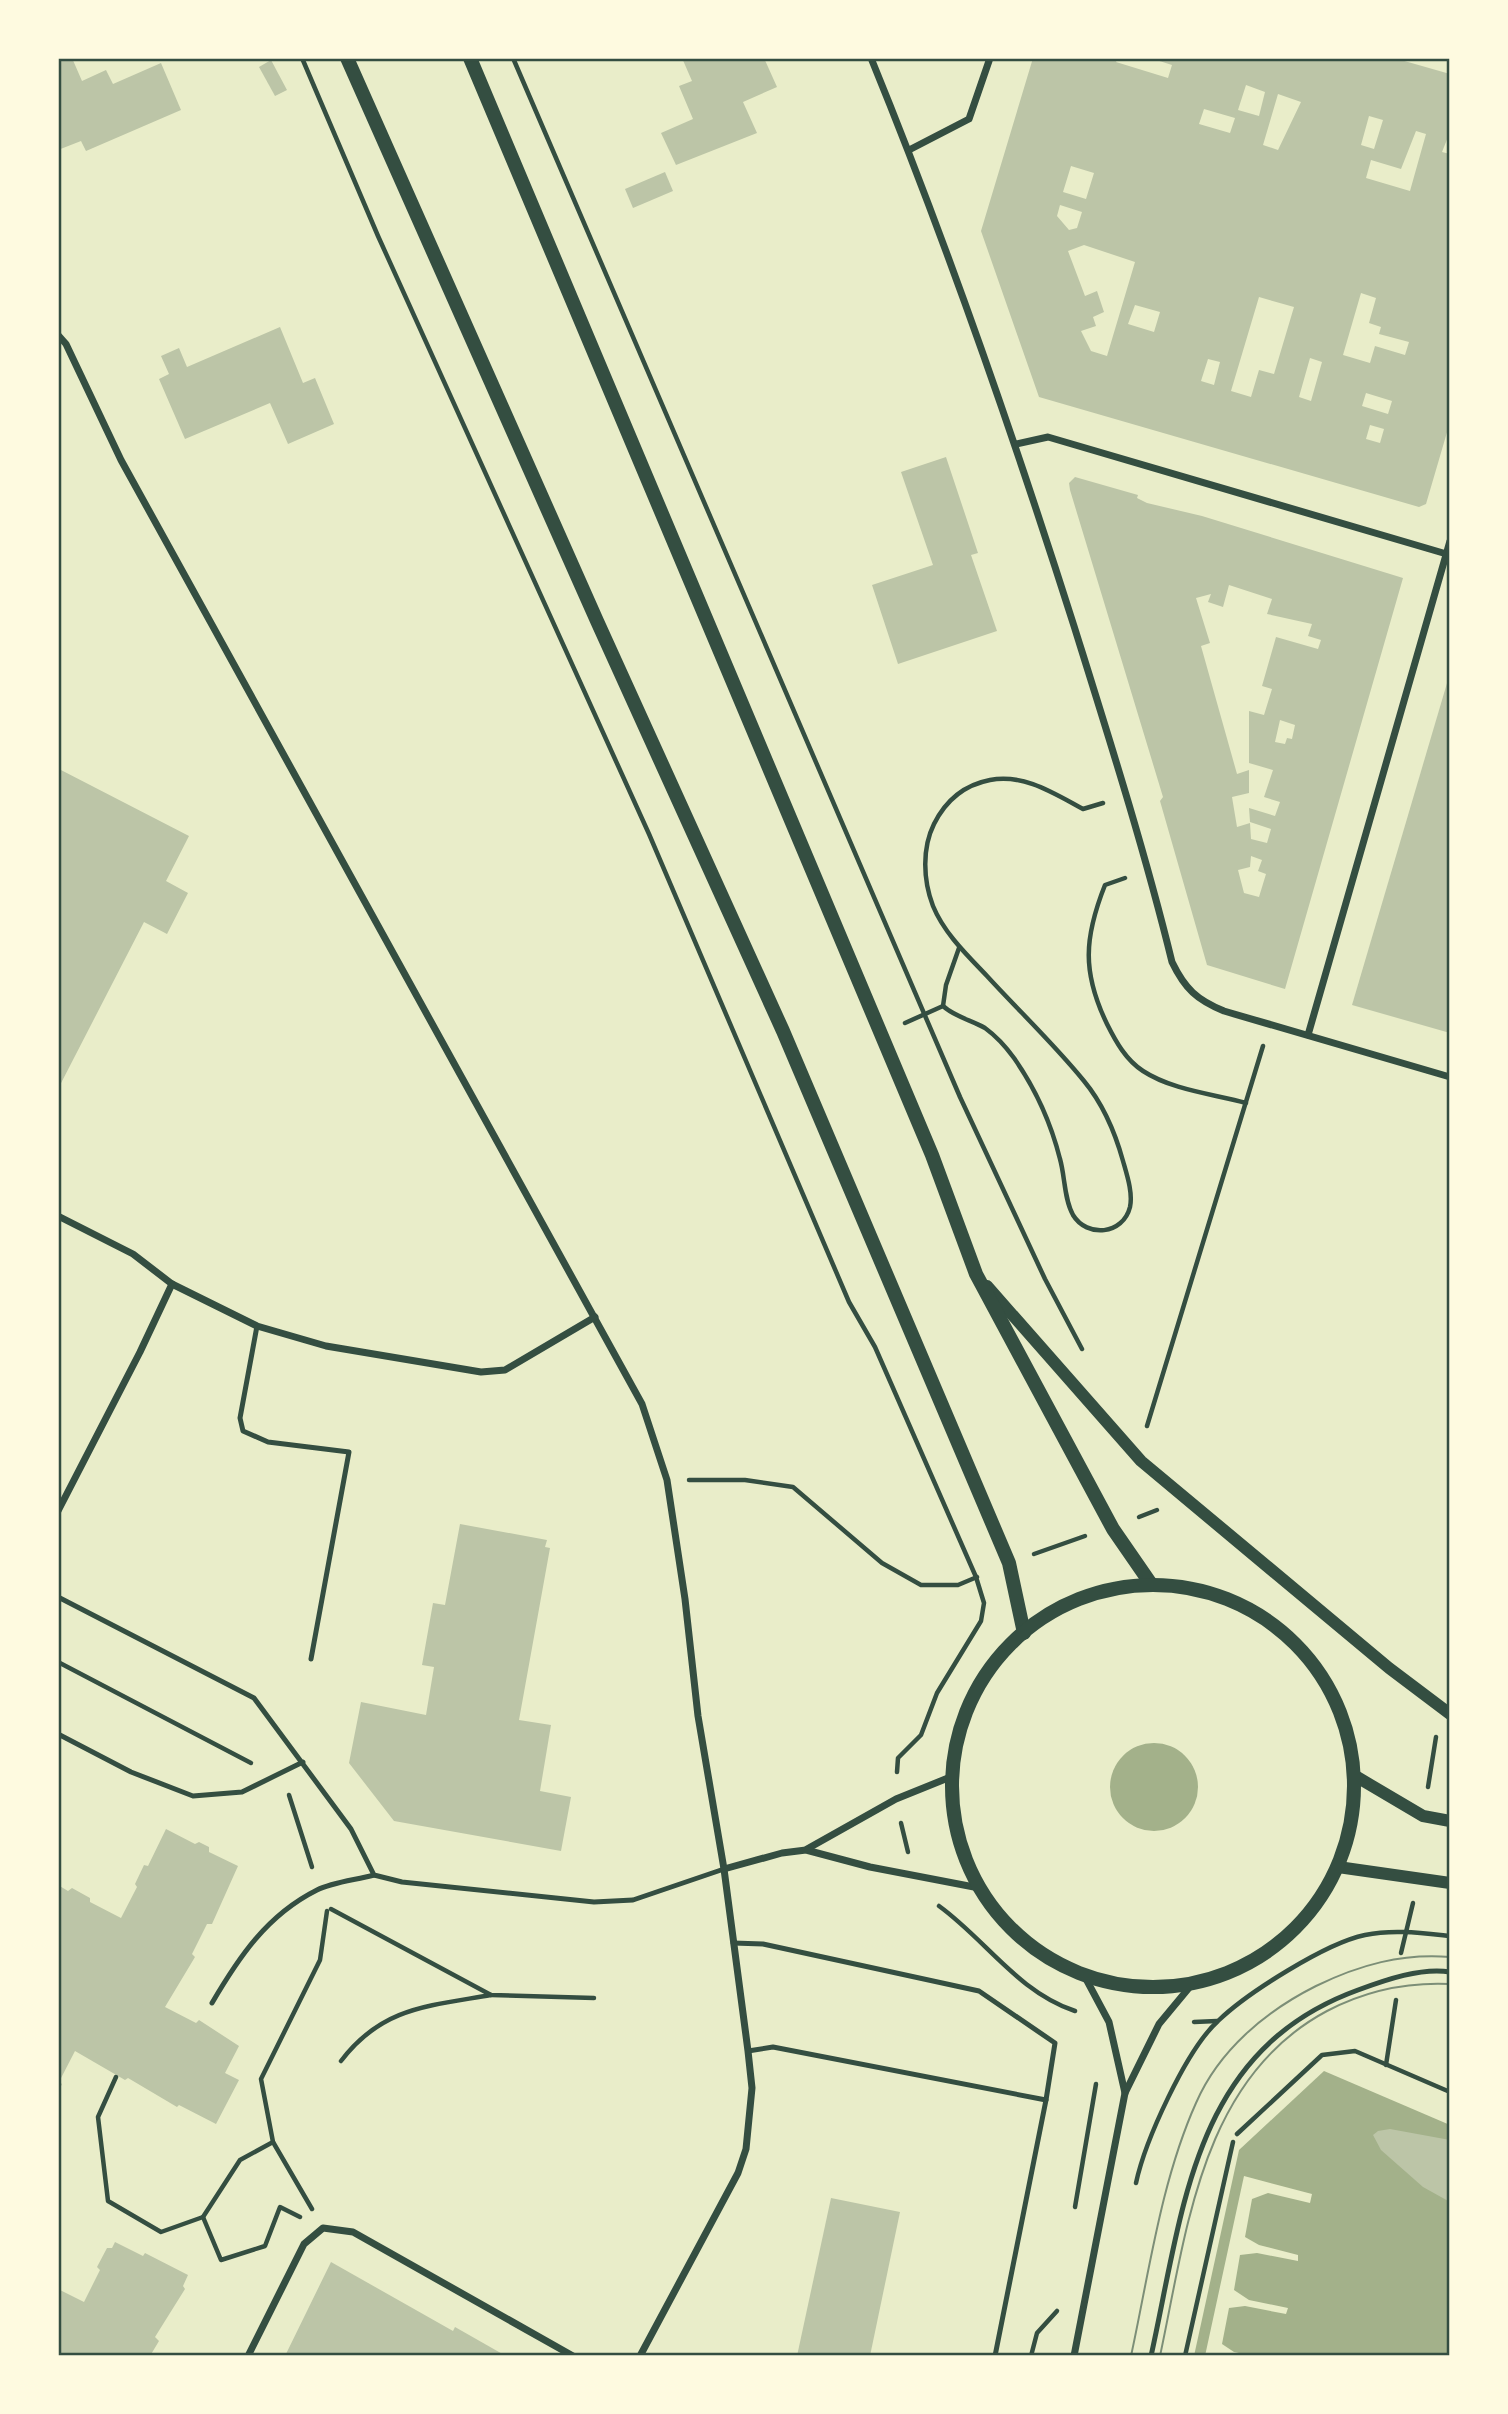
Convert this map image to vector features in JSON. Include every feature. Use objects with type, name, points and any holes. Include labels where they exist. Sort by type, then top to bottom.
[{"type":"main road","points":[[347,58],[592,610],[789,1043],[1009,1563],[1024,1633]]},
{"type":"main road","points":[[470,58],[932,1155],[976,1274],[1113,1529],[1151,1584]]},
{"type":"main road","points":[[1151,1584],[1214,1596],[1261,1614],[1296,1644],[1327,1684],[1347,1728],[1357,1777],[1352,1826],[1338,1867],[1302,1920],[1253,1960],[1193,1983],[1138,1987],[1085,1977],[1028,1947],[974,1886],[960,1853],[948,1778],[960,1729],[987,1672],[1024,1633],[1063,1605],[1103,1591],[1151,1584]]},
{"type":"street","points":[[871,58],[909,150],[1016,444],[1127,796],[1172,962],[1183,985],[1199,1001],[1270,1025],[1450,1077]]},
{"type":"street","points":[[909,150],[969,119],[990,58]]},
{"type":"street","points":[[58,335],[66,344],[121,460],[348,876],[642,1404],[667,1480],[685,1599],[698,1716],[724,1869],[752,2088],[746,2149],[738,2173],[640,2356]]},
{"type":"street","points":[[1016,444],[1048,437],[1448,555]]},
{"type":"street","points":[[1308,1035],[1450,541]]},
{"type":"street","points":[[58,1216],[133,1254],[172,1284],[257,1326],[326,1346],[481,1372],[505,1370],[595,1317]]},
{"type":"street","points":[[976,1274],[1141,1461],[1389,1668],[1450,1714]]},
{"type":"street","points":[[58,1511],[172,1284]]},
{"type":"street","points":[[1357,1777],[1423,1816],[1450,1821]]},
{"type":"street","points":[[806,1850],[896,1799],[948,1778]]},
{"type":"street","points":[[724,1869],[782,1853],[806,1850],[870,1867],[974,1886]]},
{"type":"street","points":[[1338,1867],[1450,1883]]},
{"type":"street","points":[[1085,1977],[1109,2022],[1125,2093]]},
{"type":"street","points":[[1073,2356],[1125,2093],[1159,2024],[1193,1983]]},
{"type":"street","points":[[248,2356],[304,2245],[323,2228],[353,2232],[573,2356]]},
{"type":"lane","points":[[257,1326],[240,1418],[243,1431],[268,1442],[349,1452],[311,1659]]},
{"type":"lane","points":[[58,1597],[254,1698],[351,1829],[374,1875]]},
{"type":"lane","points":[[58,1734],[131,1772],[193,1796],[242,1792],[303,1762]]},
{"type":"lane","points":[[212,2003],[254,1937],[285,1910],[319,1889],[374,1875],[402,1882],[594,1902],[633,1900],[724,1869]]},
{"type":"lane","points":[[732,1943],[763,1944],[979,1991],[1055,2043],[995,2356]]},
{"type":"lane","points":[[1151,2356],[1193,2172],[1213,2117],[1241,2071],[1299,2018],[1332,1999],[1367,1986],[1435,1969],[1450,1972]]},
{"type":"lane","points":[[748,2051],[773,2047],[1045,2100]]},
{"type":"path","points":[[302,58],[384,249],[649,834],[849,1302],[875,1347],[976,1577],[984,1603],[981,1621],[937,1693],[921,1735],[898,1758],[896,1799],[913,1874],[932,1902],[965,1925],[1015,1976],[1042,1997],[1069,2009],[1079,2018]]},
{"type":"path","points":[[513,58],[925,1014],[1039,1267],[1086,1358]]},
{"type":"path","points":[[943,1006],[996,1037],[1030,1083],[1050,1125],[1069,1207],[1077,1220],[1086,1228],[1100,1231],[1118,1225],[1129,1209],[1130,1193],[1118,1143],[1094,1094],[959,947],[933,908],[927,888],[925,861],[929,834],[939,813],[954,796],[973,784],[993,779],[1017,780],[1039,786],[1083,809],[1127,796]]},
{"type":"path","points":[[1149,870],[1105,885],[1091,919],[1088,944],[1088,969],[1094,994],[1117,1043],[1143,1071],[1161,1080],[1246,1103]]},
{"type":"path","points":[[943,1006],[946,985],[959,947]]},
{"type":"path","points":[[881,1033],[943,1006]]},
{"type":"path","points":[[1144,1437],[1270,1025]]},
{"type":"path","points":[[667,1480],[745,1480],[793,1487],[882,1563],[921,1585],[958,1585],[976,1577]]},
{"type":"path","points":[[327,1907],[491,1995]]},
{"type":"path","points":[[1134,2190],[1172,2090],[1217,2021],[1329,1946],[1365,1934],[1406,1932],[1450,1936]]},
{"type":"path","points":[[341,2061],[357,2040],[386,2019],[425,2004],[491,1995],[594,1998]]},
{"type":"path","points":[[1185,2356],[1234,2136],[1322,2055],[1338,2051],[1355,2051],[1450,2092]]},
{"type":"path","points":[[1074,2219],[1080,2165],[1097,2075]]},
{"type":"path","points":[[116,2077],[98,2117],[108,2201],[161,2232],[203,2217],[240,2160],[273,2142]]},
{"type":"path","points":[[203,2217],[221,2260],[265,2246],[280,2207],[323,2228]]},
{"type":"path","points":[[1031,2356],[1037,2333],[1060,2307]]},
{"type":"shaded area","points":[[1154,1743],[1179,1750],[1191,1762],[1198,1787],[1191,1812],[1179,1824],[1154,1831],[1129,1824],[1117,1812],[1110,1787],[1117,1762],[1129,1750]]},
{"type":"shaded area","points":[[1324,2071],[1450,2125],[1450,2356],[1194,2356],[1239,2150]]},
{"type":"pier","points":[[1244,2176],[1312,2194],[1310,2203],[1268,2193],[1252,2199],[1245,2237],[1259,2245],[1298,2255],[1298,2261],[1257,2253],[1240,2255],[1234,2290],[1249,2300],[1288,2308],[1286,2314],[1245,2306],[1229,2308],[1222,2344],[1234,2352],[1254,2356],[1205,2356]]},
{"type":"building","points":[[58,58],[72,58],[82,81],[106,70],[113,84],[161,63],[181,110],[86,151],[81,141],[58,150]]},
{"type":"building","points":[[682,58],[764,58],[777,87],[743,102],[757,133],[676,165],[661,133],[693,119],[679,86],[692,81]]},
{"type":"building","points":[[1033,58],[1118,58],[1116,62],[1168,78],[1172,65],[1150,58],[1394,58],[1450,74],[1450,132],[1442,152],[1450,154],[1450,422],[1426,504],[1419,507],[1039,397],[981,231]],"holes":[[[1246,85],[1265,92],[1259,116],[1238,110]],[[1278,94],[1301,102],[1278,150],[1263,145]],[[1204,109],[1235,118],[1230,133],[1199,124]],[[1369,116],[1383,120],[1374,149],[1361,145]],[[1416,131],[1426,134],[1410,191],[1366,178],[1371,160],[1401,169]],[[1071,166],[1094,173],[1086,199],[1063,192]],[[1060,205],[1082,212],[1077,228],[1069,230],[1057,216]],[[1084,245],[1135,262],[1107,356],[1091,351],[1081,331],[1096,326],[1093,317],[1104,312],[1097,291],[1085,296],[1068,251]],[[1361,293],[1376,298],[1369,323],[1381,327],[1379,334],[1409,342],[1405,355],[1375,346],[1370,363],[1343,355]],[[1259,297],[1294,307],[1274,374],[1259,370],[1251,397],[1231,391]],[[1135,305],[1160,312],[1154,332],[1128,324]],[[1310,358],[1322,362],[1311,401],[1299,397]],[[1208,359],[1220,362],[1214,385],[1201,381]],[[1366,393],[1392,401],[1388,414],[1362,406]],[[1370,425],[1384,429],[1380,443],[1366,439]]]},
{"type":"building","points":[[271,60],[287,90],[275,96],[259,67]]},
{"type":"building","points":[[665,172],[673,191],[633,208],[625,189]]},
{"type":"building","points":[[280,327],[303,383],[315,378],[334,424],[288,444],[270,403],[185,439],[159,379],[169,374],[161,356],[179,348],[187,367]]},
{"type":"building","points":[[946,457],[978,553],[971,555],[997,631],[898,664],[872,585],[933,565],[901,472]]},
{"type":"building","points":[[1075,477],[1138,495],[1137,498],[1147,503],[1202,516],[1403,578],[1285,989],[1207,965],[1160,801],[1163,797],[1069,483]],"holes":[[[1229,585],[1272,599],[1267,614],[1312,624],[1308,636],[1321,640],[1318,649],[1276,637],[1262,686],[1272,689],[1264,715],[1249,711],[1249,763],[1273,770],[1264,797],[1280,802],[1275,816],[1249,808],[1250,822],[1271,829],[1267,843],[1251,839],[1250,823],[1237,827],[1232,797],[1249,793],[1249,770],[1237,774],[1201,646],[1210,643],[1196,598],[1211,594],[1208,602],[1223,607]],[[1280,720],[1295,725],[1292,739],[1287,738],[1285,744],[1275,742]],[[1251,856],[1262,860],[1258,871],[1266,874],[1259,897],[1244,893],[1238,870],[1250,867]]]},
{"type":"building","points":[[1450,673],[1450,1033],[1352,1005]]},
{"type":"building","points":[[59,769],[189,836],[166,881],[188,893],[167,934],[144,922],[58,1089]]},
{"type":"building","points":[[460,1524],[547,1540],[545,1547],[550,1548],[519,1720],[551,1725],[540,1791],[571,1797],[561,1851],[394,1821],[349,1763],[361,1702],[426,1715],[434,1667],[422,1665],[433,1603],[445,1605]]},
{"type":"building","points":[[166,1829],[195,1844],[199,1842],[209,1847],[209,1852],[238,1866],[212,1924],[207,1924],[192,1954],[195,1957],[165,2007],[196,2023],[199,2020],[239,2046],[225,2073],[239,2080],[216,2124],[179,2105],[177,2107],[75,2051],[59,2082],[62,2084],[58,2093],[58,1885],[68,1891],[72,1888],[90,1898],[90,1902],[121,1918],[137,1887],[135,1884],[144,1865],[148,1866]]},
{"type":"building","points":[[1390,2129],[1450,2140],[1450,2202],[1423,2187],[1381,2150],[1373,2135],[1378,2131]]},
{"type":"building","points":[[831,2198],[900,2212],[870,2356],[797,2356]]},
{"type":"building","points":[[115,2242],[143,2256],[145,2253],[188,2275],[183,2286],[185,2289],[155,2337],[159,2341],[150,2356],[58,2356],[58,2289],[84,2302],[100,2270],[97,2267],[107,2248],[112,2248]]},
{"type":"building","points":[[331,2262],[453,2331],[455,2327],[506,2356],[285,2356]]},
{"type":"tram line","points":[[1131,2356],[1157,2228],[1174,2164],[1196,2103],[1217,2066],[1262,2020],[1316,1986],[1381,1962],[1415,1957],[1450,1957]]},
{"type":"tram line","points":[[1160,2356],[1191,2209],[1206,2161],[1226,2116],[1252,2075],[1285,2040],[1341,2004],[1387,1989],[1450,1984]]}]
